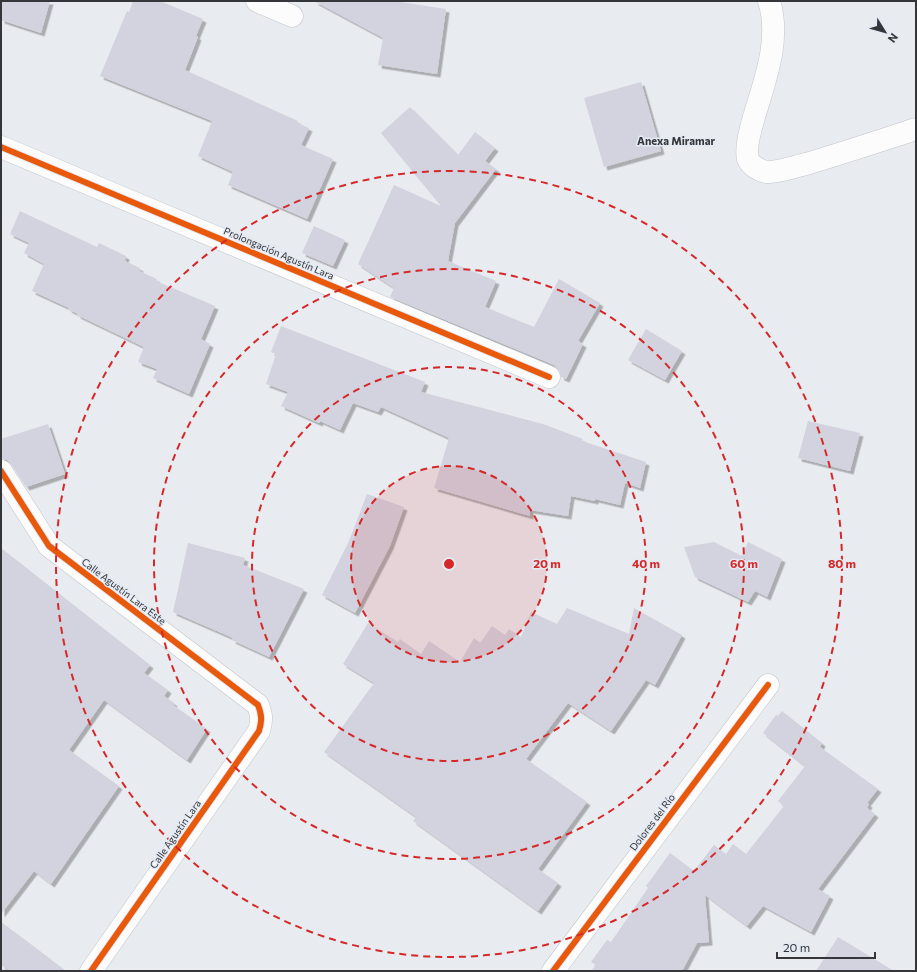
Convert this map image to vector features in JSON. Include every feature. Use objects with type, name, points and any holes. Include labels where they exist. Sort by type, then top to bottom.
[{"type":"street","points":[[257,1],[292,16]]},
{"type":"street","points":[[769,1],[772,10],[774,35],[748,146],[748,159],[757,169],[768,173],[794,167],[916,129]]},
{"type":"street","name":"Prolongación Agustín Lara","points":[[1,147],[549,377]]},
{"type":"street","name":"Calle Agustín Lara Este","points":[[1,471],[49,546],[258,705]]},
{"type":"street","name":"Dolores del Río","points":[[553,971],[768,685]]},
{"type":"street","name":"Calle Agustín Lara","points":[[91,971],[259,731],[262,721],[262,714],[258,705]]},
{"type":"building","points":[[1,1],[50,1],[41,33],[1,20]]},
{"type":"building","points":[[133,1],[160,1],[203,19],[196,36],[198,37],[185,70],[298,121],[297,123],[309,128],[301,145],[333,159],[307,219],[228,185],[233,172],[198,156],[212,121],[100,76],[127,11],[129,12]]},
{"type":"building","points":[[314,1],[394,1],[446,9],[437,74],[378,65],[383,38]]},
{"type":"building","points":[[641,82],[661,151],[604,167],[584,98]]},
{"type":"building","points":[[410,107],[458,155],[475,132],[495,148],[485,161],[496,169],[455,223],[448,261],[496,281],[485,307],[534,327],[559,279],[600,303],[578,341],[583,344],[566,379],[561,377],[559,370],[554,365],[390,297],[394,288],[358,264],[394,185],[441,206],[381,133]]},
{"type":"building","points":[[20,211],[97,247],[99,243],[126,256],[125,261],[140,268],[139,271],[157,279],[156,281],[215,306],[201,339],[210,344],[189,394],[153,378],[157,369],[138,362],[144,347],[77,315],[78,314],[68,309],[69,308],[32,291],[44,264],[24,253],[29,243],[10,234]]},
{"type":"building","points":[[314,226],[345,240],[333,266],[302,253]]},
{"type":"building","points":[[281,326],[425,382],[421,392],[543,424],[583,439],[582,441],[646,462],[640,488],[625,483],[620,505],[595,499],[595,501],[571,496],[568,516],[530,510],[530,516],[434,488],[449,438],[381,407],[378,412],[353,403],[340,430],[320,421],[319,423],[281,406],[288,392],[266,384],[276,354],[271,352]]},
{"type":"building","points":[[646,329],[682,351],[665,380],[628,360]]},
{"type":"building","points":[[808,421],[860,433],[850,471],[798,458]]},
{"type":"building","points":[[48,424],[65,474],[26,487],[11,464],[7,460],[1,459],[1,439]]},
{"type":"building","points":[[367,494],[404,507],[390,546],[355,613],[322,595],[349,541]]},
{"type":"building","points":[[714,542],[742,556],[748,542],[782,559],[767,597],[755,591],[748,602],[695,577],[684,547]]},
{"type":"building","points":[[188,543],[245,558],[243,565],[304,589],[269,657],[232,640],[233,638],[173,612]]},
{"type":"building","points":[[1,548],[150,665],[144,673],[168,690],[164,696],[174,703],[173,705],[207,729],[187,760],[104,700],[69,750],[119,786],[51,884],[34,871],[1,914]]},
{"type":"building","points":[[567,608],[629,634],[634,608],[682,635],[655,685],[646,680],[611,731],[568,703],[526,759],[587,802],[538,869],[558,883],[538,911],[413,821],[416,817],[324,752],[374,683],[343,664],[368,623],[398,642],[400,639],[421,654],[429,641],[460,662],[474,638],[480,643],[492,626],[505,635],[509,629],[521,637],[531,612],[557,624]]},
{"type":"building","points":[[782,711],[822,743],[820,747],[878,789],[867,803],[869,804],[867,808],[875,814],[818,889],[830,896],[811,932],[763,906],[747,926],[705,895],[709,942],[697,943],[682,971],[591,971],[596,965],[591,962],[607,940],[611,942],[648,888],[646,886],[670,853],[694,871],[714,845],[726,854],[733,844],[746,854],[784,806],[778,801],[805,766],[763,733],[776,715],[778,716]]},
{"type":"building","points":[[1,922],[66,971],[10,971],[1,965]]},
{"type":"building","points":[[838,937],[894,971],[816,971]]},
{"type":"cycle path","points":[[1,147],[549,377]]},
{"type":"cycle path","points":[[1,471],[49,546],[258,705],[261,715],[259,731],[91,971]]},
{"type":"cycle path","points":[[553,971],[768,685]]},
{"type":"district","name":"Anexa Miramar","points":[[676,141]]}]
